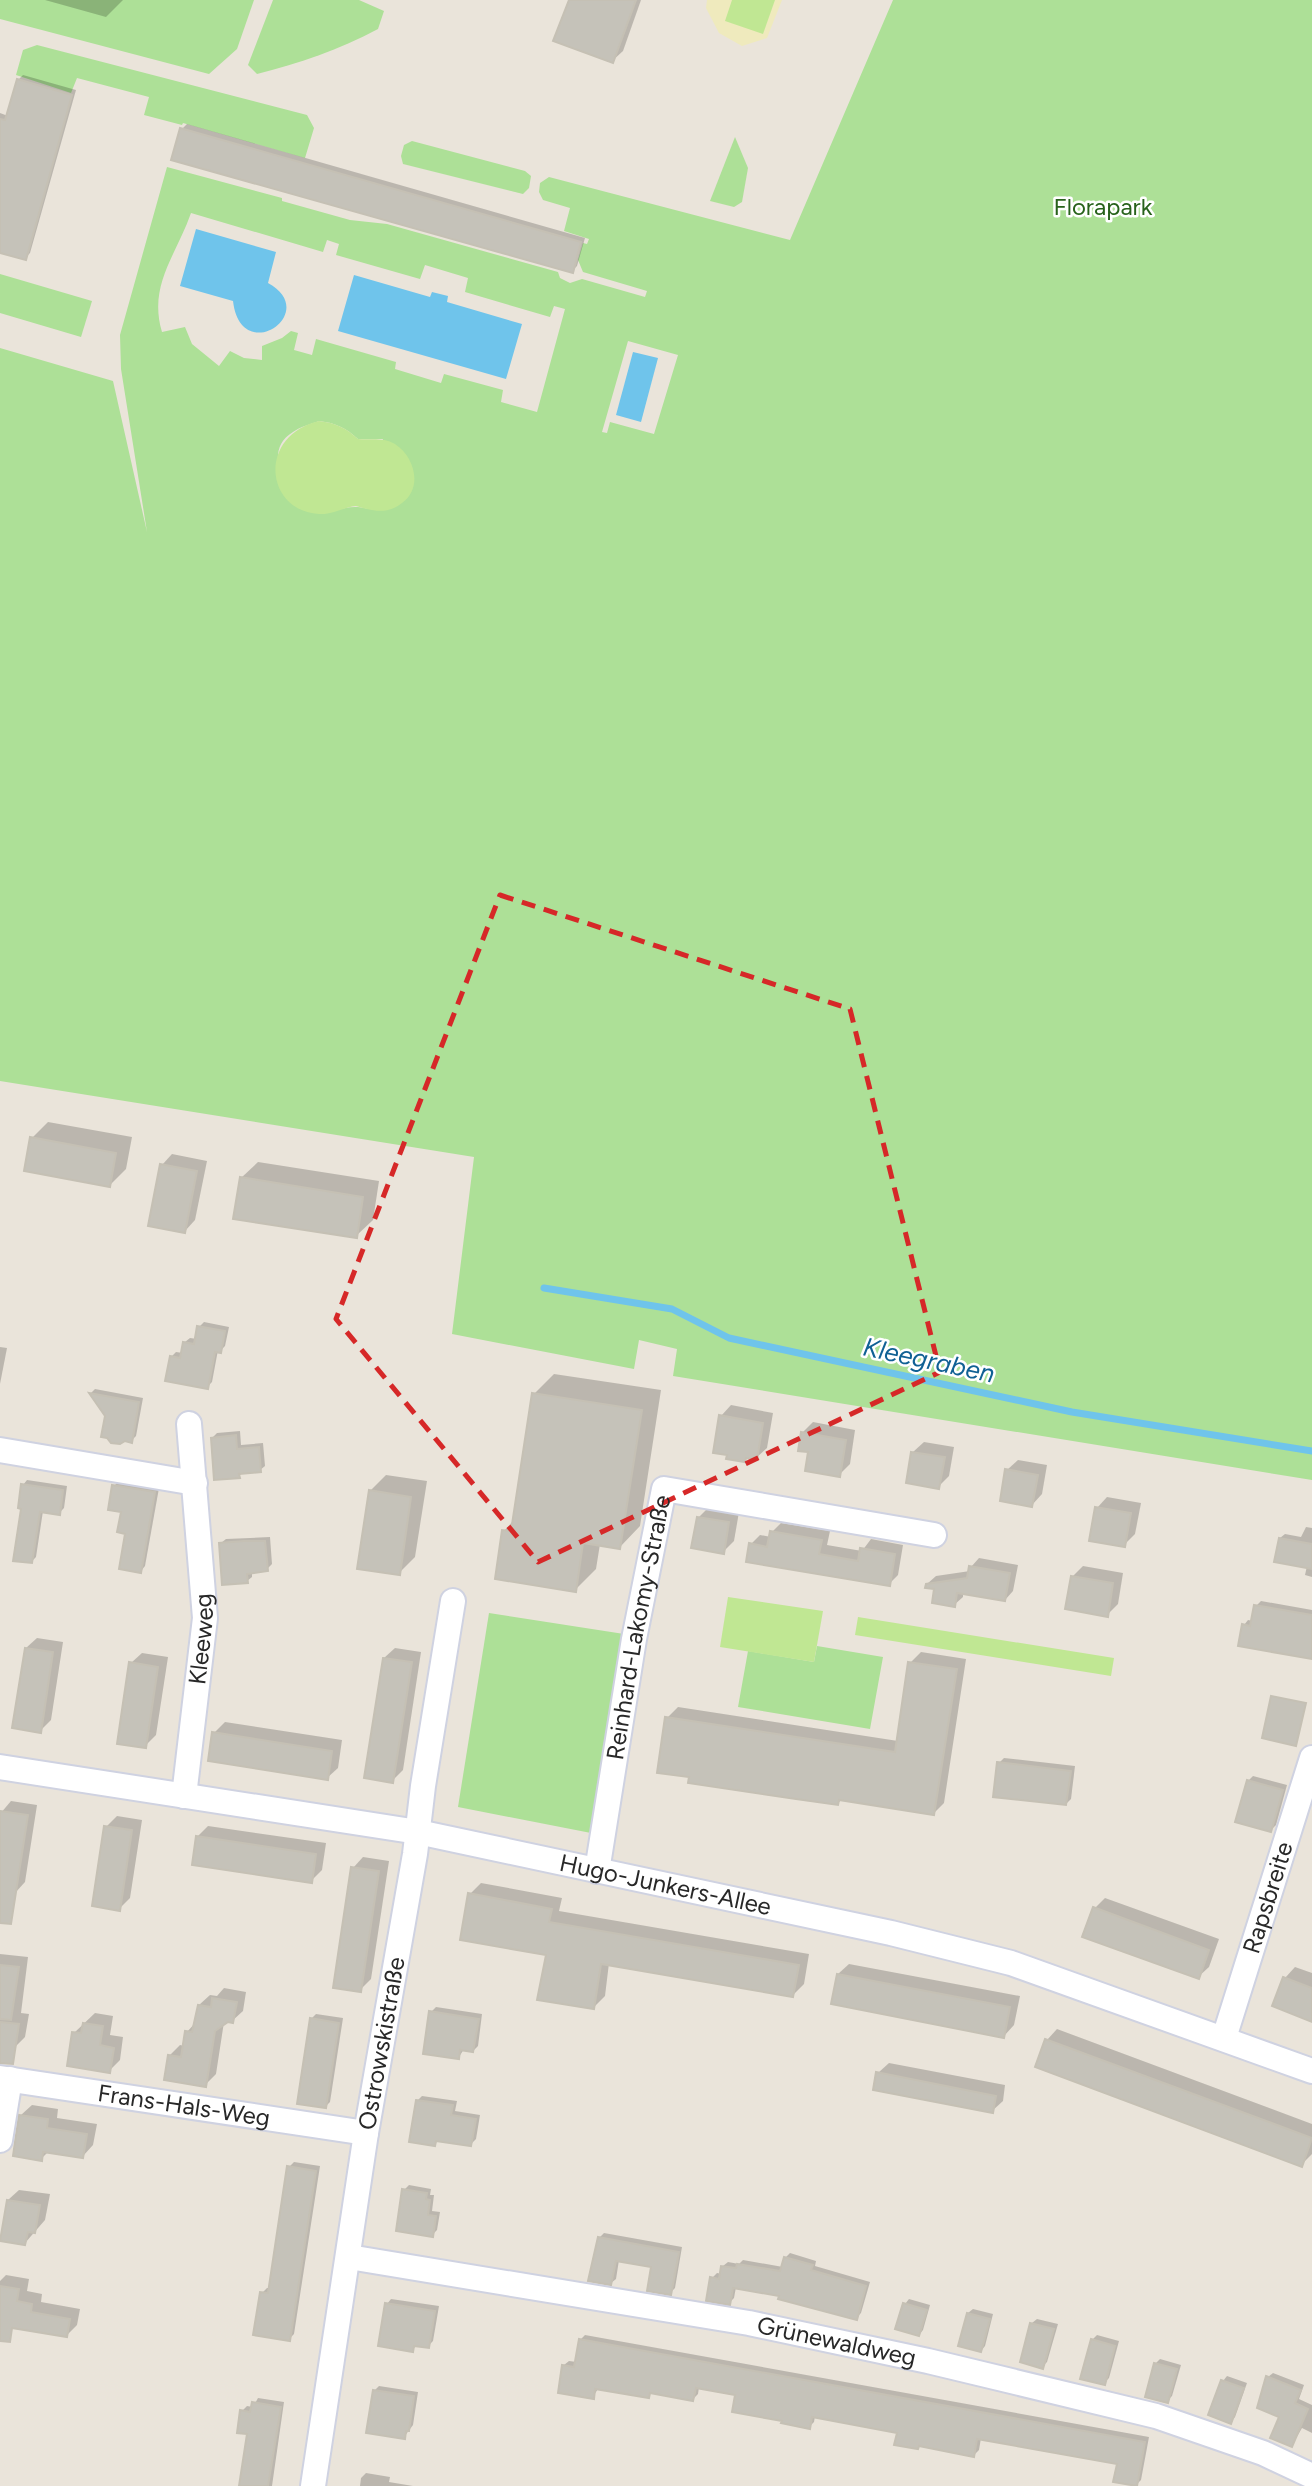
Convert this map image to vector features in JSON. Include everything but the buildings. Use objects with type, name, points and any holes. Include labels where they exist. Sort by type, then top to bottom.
[{"type":"street","name":"Kleeweg","points":[[184,1796],[205,1618],[189,1424]]},
{"type":"street","points":[[0,1450],[195,1483]]},
{"type":"street","name":"Reinhard-Lakomy-Straße","points":[[597,1871],[634,1639],[664,1489],[934,1535]]},
{"type":"street","name":"Ostrowskistraße","points":[[313,2486],[366,2133],[418,1832],[453,1601]]},
{"type":"street","name":"Rapsbreite","points":[[1224,2039],[1312,1758]]},
{"type":"street","name":"Hugo-Junkers-Allee","points":[[0,1767],[418,1832],[891,1933],[1011,1962],[1312,2071]]},
{"type":"street","points":[[0,2140],[5,2079]]},
{"type":"street","name":"Frans-Hals-Weg","points":[[5,2079],[366,2133]]},
{"type":"street","name":"Grünewaldweg","points":[[349,2257],[749,2323],[928,2361],[1156,2416],[1263,2454],[1312,2476]]},
{"type":"highlighted area","points":[[500,895],[850,1009],[940,1372],[538,1562],[336,1319]]},
{"type":"green space","points":[[0,0],[254,0],[237,49],[209,74],[0,19]]},
{"type":"green space","points":[[273,0],[359,0],[384,11],[378,29],[363,37],[319,55],[257,74],[248,65]]},
{"type":"green space","points":[[732,0],[775,0],[763,34],[725,21]]},
{"type":"green space","name":"Florapark","points":[[893,0],[1312,0],[1312,1480],[673,1376],[677,1349],[639,1340],[634,1369],[452,1334],[474,1157],[0,1081],[0,348],[113,381],[147,532],[121,369],[120,335],[167,167],[282,198],[282,201],[350,220],[387,224],[558,272],[560,278],[570,283],[582,279],[645,297],[647,291],[583,272],[578,260],[583,243],[587,244],[589,239],[564,231],[570,208],[543,200],[539,192],[540,183],[549,177],[790,240]],"holes":[[[191,213],[323,252],[327,240],[339,244],[336,255],[420,279],[425,265],[468,278],[465,292],[550,317],[554,306],[565,309],[537,412],[501,402],[503,390],[444,374],[441,383],[395,369],[396,362],[316,339],[312,355],[294,350],[298,333],[291,331],[262,346],[262,360],[244,358],[230,351],[219,366],[192,344],[185,327],[162,332],[159,315],[161,285]],[[628,341],[678,355],[654,434],[610,422],[607,433],[602,432]],[[319,421],[345,429],[358,439],[383,439],[368,509],[349,507],[315,512],[291,502],[278,465],[278,456],[285,439],[302,427]]]},
{"type":"green space","points":[[37,45],[307,115],[314,128],[305,158],[183,123],[182,125],[144,115],[149,97],[77,78],[71,93],[16,75],[23,50]]},
{"type":"green space","points":[[735,137],[748,168],[742,202],[734,207],[710,201]]},
{"type":"green space","points":[[412,141],[525,171],[531,176],[529,188],[523,194],[403,164],[401,156],[404,145]]},
{"type":"green space","points":[[0,274],[92,301],[81,337],[0,313]]},
{"type":"green space","points":[[319,421],[340,427],[358,439],[386,440],[395,444],[412,464],[414,481],[409,497],[389,510],[376,511],[356,506],[324,514],[301,510],[288,500],[279,487],[275,472],[278,456],[285,441],[299,429]]},
{"type":"green space","points":[[728,1597],[823,1611],[814,1662],[720,1647]]},
{"type":"green space","points":[[489,1613],[624,1634],[591,1833],[458,1807]]},
{"type":"green space","points":[[858,1617],[1114,1658],[1111,1676],[855,1635]]},
{"type":"green space","points":[[817,1646],[883,1657],[870,1729],[738,1707],[748,1651],[814,1662]]},
{"type":"sand","points":[[707,0],[782,0],[767,38],[742,46],[719,33],[706,8]]},
{"type":"water","points":[[196,229],[276,252],[268,283],[282,295],[286,307],[283,319],[274,328],[262,332],[249,331],[239,321],[233,301],[180,286]]},
{"type":"water","points":[[354,275],[430,297],[432,292],[448,296],[447,302],[522,324],[506,379],[338,331]]},
{"type":"water","points":[[633,352],[658,358],[641,422],[616,415]]},
{"type":"waterway","name":"Kleegraben","points":[[544,1288],[672,1309],[729,1338],[1072,1412],[1312,1451]]}]
